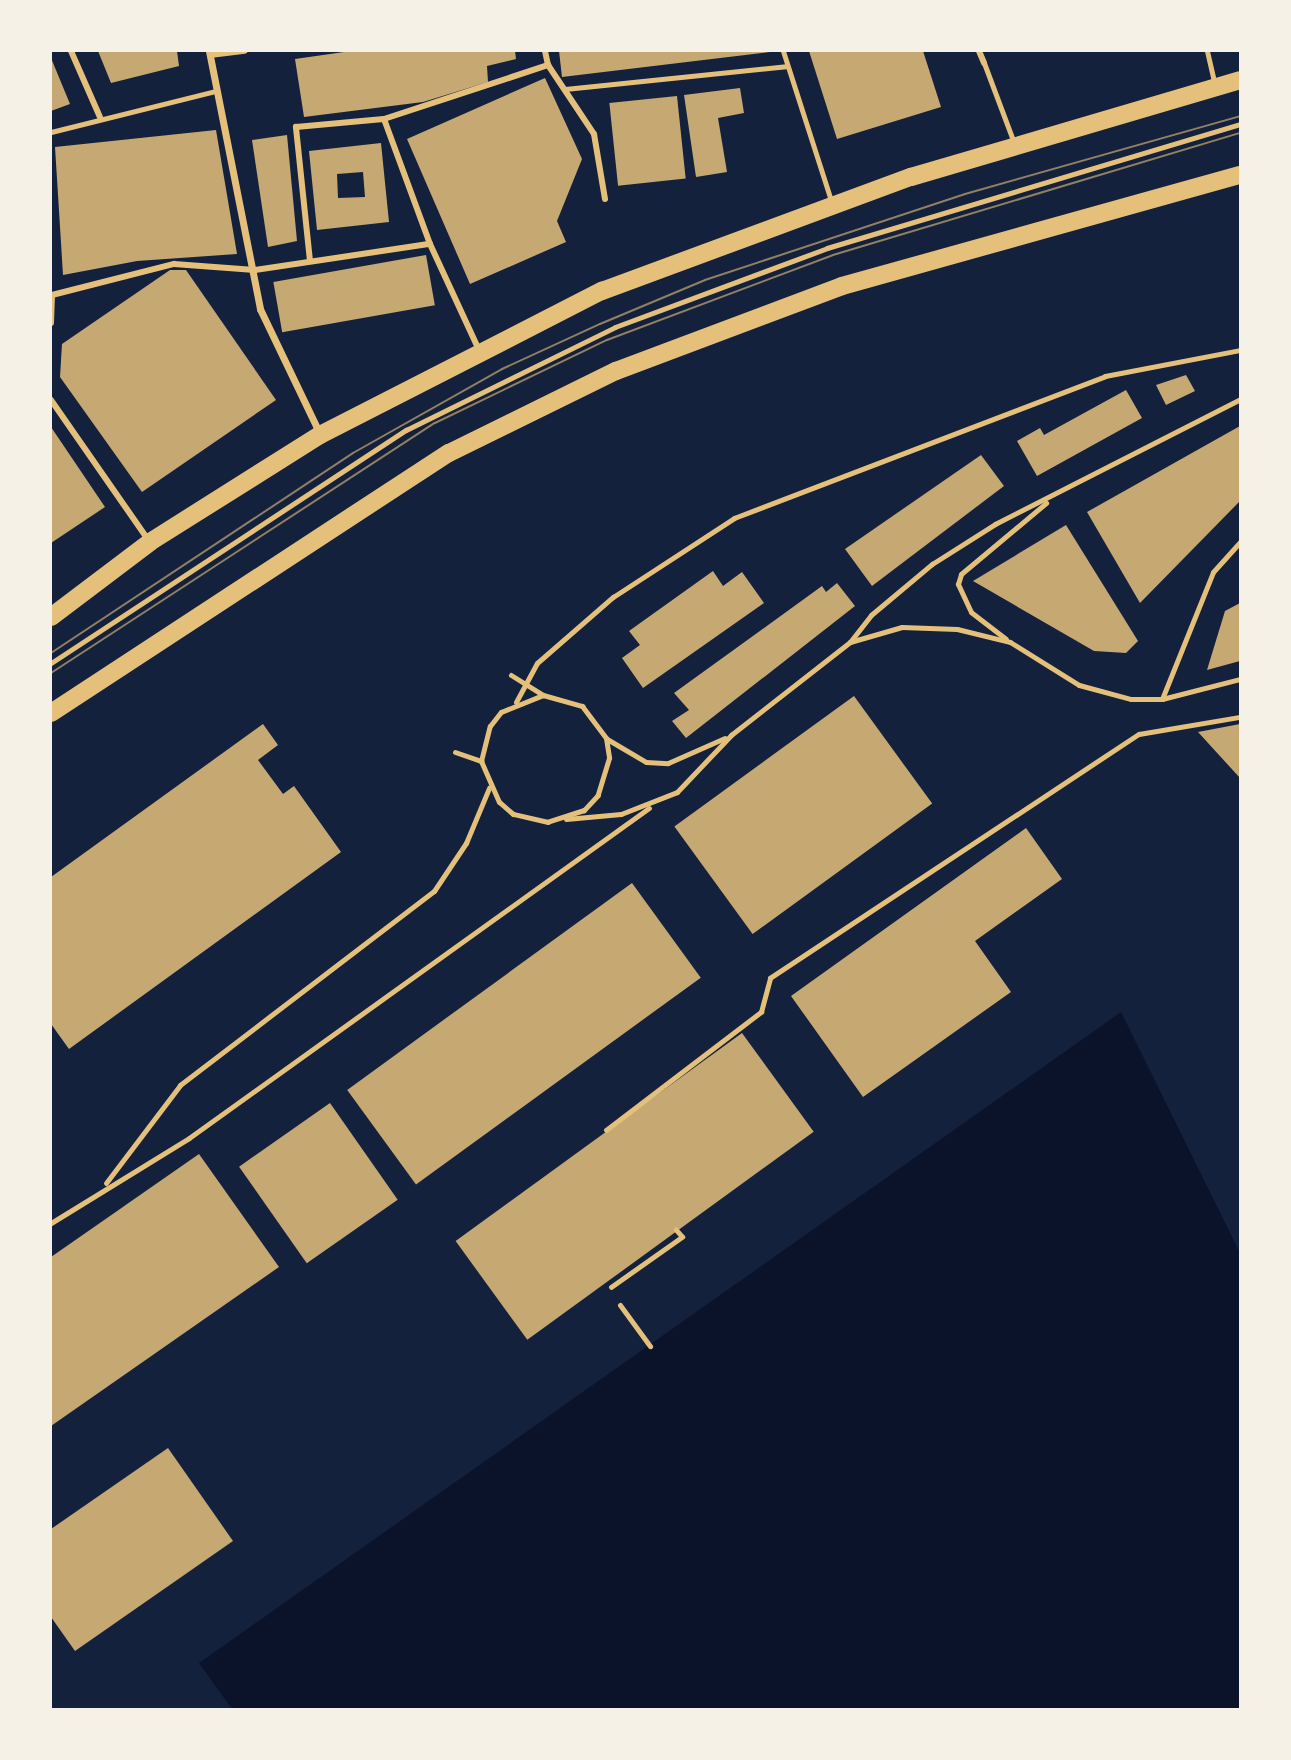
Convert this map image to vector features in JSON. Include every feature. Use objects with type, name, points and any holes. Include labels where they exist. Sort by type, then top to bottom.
[{"type":"main road","points":[[51,617],[150,542],[320,435],[479,351],[602,291],[832,204],[1015,146],[1240,80]]},
{"type":"main road","points":[[51,713],[449,453],[604,376],[842,286],[1240,175]]},
{"type":"street","points":[[71,51],[100,117]]},
{"type":"street","points":[[245,51],[210,53],[215,91],[255,270],[260,309],[320,435]]},
{"type":"street","points":[[545,51],[548,65],[594,134],[605,199]]},
{"type":"street","points":[[979,51],[984,63]]},
{"type":"street","points":[[310,261],[296,127],[384,119],[548,65]]},
{"type":"street","points":[[384,119],[430,244],[479,351]]},
{"type":"street","points":[[51,323],[51,294],[174,264],[255,270],[430,244]]},
{"type":"street","points":[[51,400],[150,542]]},
{"type":"lane","points":[[783,51],[832,204]]},
{"type":"lane","points":[[1207,51],[1215,86]]},
{"type":"lane","points":[[984,63],[1015,146]]},
{"type":"lane","points":[[565,89],[786,66]]},
{"type":"lane","points":[[51,132],[100,117],[215,91]]},
{"type":"lane","points":[[51,663],[406,430],[615,327],[827,248],[1240,124]]},
{"type":"lane","points":[[651,806],[566,819],[513,814],[489,788],[481,761],[490,726],[516,702],[524,682],[537,663],[613,597],[734,518],[1105,376],[1240,350]]},
{"type":"lane","points":[[51,1223],[104,1186],[200,1130],[651,806],[677,792],[731,735],[850,642],[871,615],[932,564],[995,524],[1048,501],[1240,399]]},
{"type":"lane","points":[[1048,501],[968,565],[958,584],[971,611],[1010,642],[1079,685],[1131,699],[1162,699],[1240,679]]},
{"type":"lane","points":[[1162,699],[1213,572],[1240,542]]},
{"type":"lane","points":[[850,642],[932,626],[1010,642]]},
{"type":"lane","points":[[511,675],[543,695],[582,706],[606,738],[646,762],[668,763],[731,735]]},
{"type":"lane","points":[[516,702],[543,695]]},
{"type":"lane","points":[[566,819],[598,795],[610,758],[606,738]]},
{"type":"lane","points":[[455,752],[481,761]]},
{"type":"lane","points":[[104,1186],[180,1085],[434,891],[466,843],[489,788]]},
{"type":"lane","points":[[620,1305],[650,1346]]},
{"type":"path","points":[[606,1130],[761,1012],[770,978],[1139,734],[1240,717]]},
{"type":"path","points":[[620,1305],[608,1290],[682,1237],[676,1230]]},
{"type":"water","points":[[1121,1012],[1240,1253],[1240,1709],[232,1709],[199,1663]]},
{"type":"building","points":[[98,51],[177,51],[179,66],[111,83]]},
{"type":"building","points":[[351,51],[515,51],[516,59],[487,66],[488,82],[423,102],[304,117],[295,59]]},
{"type":"building","points":[[559,51],[770,51],[770,52],[562,77]]},
{"type":"building","points":[[809,51],[923,51],[941,107],[837,139]]},
{"type":"building","points":[[51,58],[70,104],[51,111]]},
{"type":"building","points":[[545,78],[582,159],[557,221],[566,242],[470,284],[407,139]]},
{"type":"building","points":[[740,88],[744,113],[718,118],[727,172],[696,177],[684,95]]},
{"type":"building","points":[[677,96],[686,179],[618,186],[609,103]]},
{"type":"building","points":[[216,130],[237,254],[137,261],[63,275],[55,147]]},
{"type":"building","points":[[287,135],[297,241],[268,247],[252,140]]},
{"type":"building","points":[[381,143],[389,222],[317,230],[309,151]],"holes":[[[363,172],[365,197],[338,198],[337,174]]]},
{"type":"building","points":[[426,255],[435,305],[282,332],[273,282]]},
{"type":"building","points":[[170,270],[186,270],[276,400],[142,492],[60,377],[62,344]]},
{"type":"building","points":[[1186,375],[1195,391],[1166,405],[1156,385]]},
{"type":"building","points":[[1126,390],[1142,418],[1037,476],[1017,441],[1040,428],[1044,435]]},
{"type":"building","points":[[1240,426],[1240,501],[1140,603],[1087,512]]},
{"type":"building","points":[[51,427],[105,507],[51,543]]},
{"type":"building","points":[[981,455],[1004,486],[872,586],[845,549]]},
{"type":"building","points":[[1066,525],[1138,641],[1126,653],[1094,651],[973,581]]},
{"type":"building","points":[[713,571],[723,586],[742,572],[764,603],[643,688],[622,658],[640,645],[629,631]]},
{"type":"building","points":[[837,583],[855,606],[686,738],[672,721],[689,710],[674,693],[822,586],[826,592]]},
{"type":"building","points":[[1240,603],[1240,661],[1207,670],[1225,611]]},
{"type":"building","points":[[854,696],[932,804],[753,934],[674,826]]},
{"type":"building","points":[[263,724],[278,745],[258,760],[283,794],[294,786],[341,852],[69,1049],[51,1024],[51,877]]},
{"type":"building","points":[[1240,724],[1240,778],[1198,732]]},
{"type":"building","points":[[1026,828],[1062,879],[975,941],[1011,992],[863,1097],[791,996]]},
{"type":"building","points":[[632,883],[701,978],[416,1185],[347,1090]]},
{"type":"building","points":[[742,1033],[814,1132],[527,1340],[456,1241]]},
{"type":"building","points":[[330,1103],[398,1200],[307,1263],[239,1167]]},
{"type":"building","points":[[199,1154],[279,1267],[51,1426],[51,1257]]},
{"type":"building","points":[[168,1448],[233,1541],[75,1651],[51,1617],[51,1529]]},
{"type":"tram line","points":[[51,653],[353,453],[502,369],[600,324],[705,280],[965,194],[1240,116]]},
{"type":"tram line","points":[[51,673],[435,423],[607,340],[833,255],[1240,133]]}]
